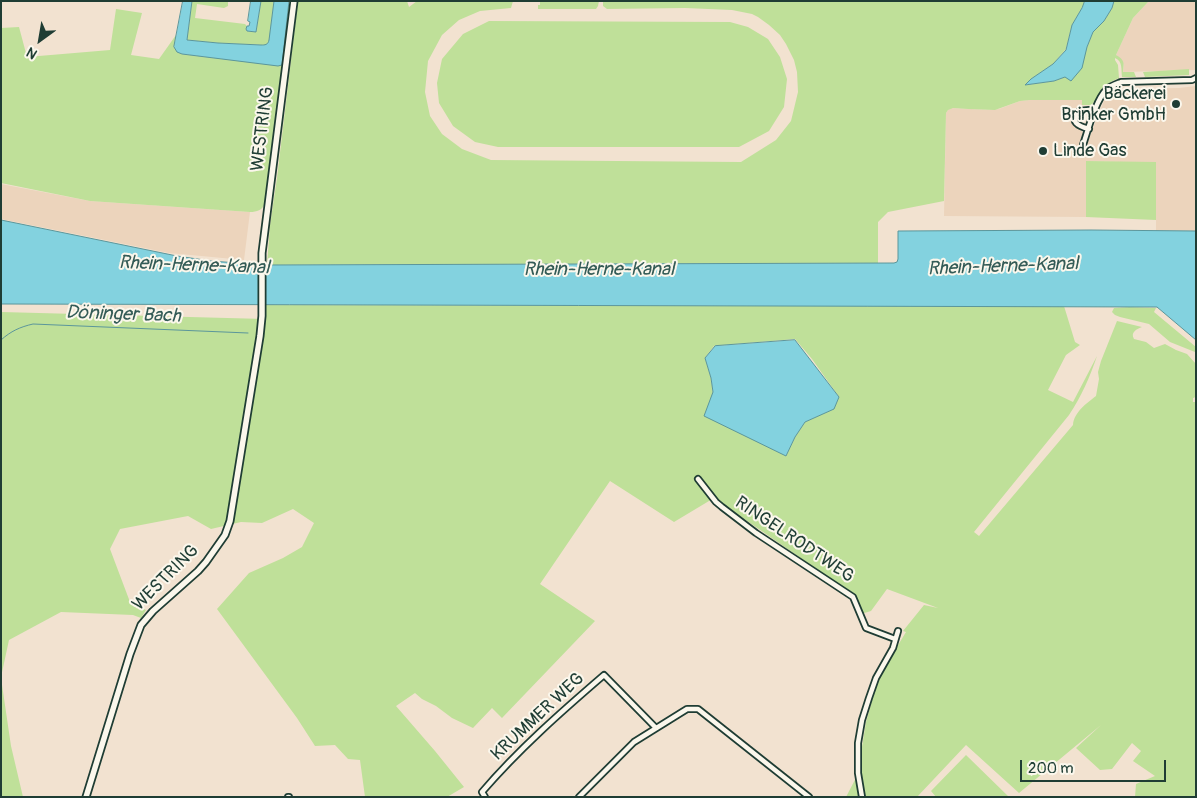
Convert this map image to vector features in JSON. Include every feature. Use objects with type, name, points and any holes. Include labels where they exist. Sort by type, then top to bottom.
[{"type":"main road","name":"WESTRING","points":[[86,797],[130,654],[141,625],[153,611],[202,567],[228,530],[262,320],[264,237],[294,1]]},
{"type":"street","points":[[1083,145],[1101,98],[1106,90],[1112,86],[1121,82],[1192,80],[1196,78]]},
{"type":"street","points":[[1089,129],[1078,126],[1074,118],[1079,111],[1089,110],[1095,112]]},
{"type":"street","name":"RINGELRODTWEG","points":[[698,479],[722,507],[756,533],[853,598],[866,628],[895,639]]},
{"type":"street","points":[[862,797],[858,774],[858,743],[862,720],[876,678],[893,648],[898,631]]},
{"type":"street","name":"KRUMMER WEG","points":[[485,797],[482,792],[498,774],[541,730],[604,675],[656,728]]},
{"type":"street","points":[[579,797],[634,742],[688,709],[698,709],[809,797]]},
{"type":"shaded area","points":[[1149,1],[1196,1],[1196,70],[1123,72],[1124,65],[1116,55],[1133,18]]},
{"type":"shaded area","points":[[1196,86],[1196,231],[1156,231],[1156,163],[1086,161],[1086,217],[944,216],[946,113],[951,108],[991,110],[1020,101],[1082,100],[1082,105],[1074,110],[1071,118],[1074,125],[1083,133],[1080,143],[1086,146],[1104,101],[1115,89]]},
{"type":"shaded area","points":[[1,184],[90,201],[250,212],[244,260],[169,253],[1,219]]},
{"type":"green space","points":[[192,1],[228,1],[228,6],[224,8],[197,4],[195,18],[245,24],[247,31],[256,32],[261,1],[274,1],[269,43],[261,45],[187,40]]},
{"type":"green space","points":[[289,1],[291,1],[265,204],[261,209],[250,212],[90,201],[1,183],[1,28],[19,27],[27,57],[110,50],[116,9],[142,13],[131,55],[159,59],[176,35],[174,47],[182,54],[282,65]]},
{"type":"green space","points":[[298,1],[407,1],[409,7],[417,1],[513,1],[511,8],[480,11],[459,20],[442,35],[428,61],[425,92],[430,116],[442,134],[462,149],[491,160],[741,162],[776,140],[791,121],[798,92],[797,72],[794,60],[780,35],[758,17],[732,10],[685,8],[607,9],[603,6],[603,1],[1085,1],[1072,25],[1066,49],[1053,64],[1031,79],[1026,85],[1054,81],[1065,77],[1087,47],[1093,32],[1104,21],[1114,1],[1149,1],[1133,18],[1116,55],[1123,62],[1123,72],[1134,72],[1136,77],[1122,77],[1120,63],[1115,58],[1118,65],[1119,78],[1105,86],[1091,105],[1082,105],[1082,100],[1030,100],[1020,101],[995,110],[953,108],[948,110],[946,113],[944,201],[888,212],[878,222],[878,263],[267,265],[270,225]]},
{"type":"green space","points":[[540,1],[599,1],[596,9],[538,9]]},
{"type":"green space","points":[[489,21],[730,22],[748,27],[768,39],[780,57],[787,79],[784,107],[769,131],[739,147],[498,147],[475,142],[453,126],[439,103],[437,83],[442,59],[463,34]]},
{"type":"green space","points":[[1189,69],[1189,75],[1145,77],[1143,72]]},
{"type":"green space","points":[[1086,161],[1156,162],[1156,220],[1086,217]]},
{"type":"green space","points":[[265,305],[1064,306],[1075,342],[1080,345],[1066,355],[1048,390],[1073,402],[1097,356],[1081,394],[1069,415],[974,532],[979,536],[1073,425],[1078,412],[1096,396],[1101,361],[1117,321],[1142,327],[1133,333],[1134,339],[1146,342],[1154,348],[1165,344],[1187,354],[1196,364],[1196,397],[1193,398],[1193,402],[1196,402],[1196,797],[1135,797],[1136,784],[1155,776],[1133,761],[1141,751],[1132,743],[1112,769],[1100,770],[1076,748],[1101,725],[1019,793],[966,745],[917,797],[846,797],[859,772],[866,722],[877,683],[906,632],[903,631],[924,605],[938,608],[887,589],[871,611],[861,614],[854,595],[714,498],[674,522],[610,481],[540,584],[595,621],[502,718],[492,708],[473,728],[452,718],[415,693],[396,706],[464,787],[447,797],[365,797],[360,760],[348,759],[335,745],[315,746],[297,718],[217,609],[249,573],[283,558],[302,547],[314,523],[293,509],[262,523],[241,522],[211,529],[188,516],[120,529],[110,549],[130,602],[146,610],[141,618],[133,615],[61,612],[9,640],[1,677],[1,312],[265,319]],"holes":[[[795,339],[839,397],[833,409],[805,422],[786,456],[713,392],[705,358],[714,346]]]},
{"type":"green space","points":[[1114,308],[1156,308],[1154,312],[1196,347],[1195,352],[1170,342],[1149,324],[1120,317],[1112,312]]},
{"type":"green space","points":[[1,678],[11,746],[23,797],[1,797]]},
{"type":"green space","points":[[966,755],[1009,797],[936,797],[931,791]]},
{"type":"water","points":[[183,1],[192,1],[187,40],[261,45],[269,42],[274,1],[289,1],[282,65],[177,52],[174,47]]},
{"type":"water","points":[[251,1],[261,1],[256,32],[247,31],[246,29],[250,22],[248,21]]},
{"type":"water","points":[[1085,1],[1114,1],[1104,21],[1093,32],[1082,68],[1071,81],[1065,77],[1054,81],[1025,85],[1053,64],[1066,50],[1072,25]]},
{"type":"water","name":"Rhein-Herne-Kanal","points":[[1,220],[177,256],[211,261],[265,265],[894,263],[898,259],[898,231],[1196,231],[1196,340],[1157,307],[1,304]]},
{"type":"water","points":[[795,340],[839,397],[834,409],[805,422],[786,456],[704,416],[713,392],[705,358],[715,346]]},
{"type":"waterway","name":"Döninger Bach","points":[[1,340],[8,334],[33,324],[248,333]]},
{"type":"place","name":"Bäckerei Brinker GmbH","points":[[1176,104]]},
{"type":"place","name":"Linde Gas","points":[[1043,151]]}]
